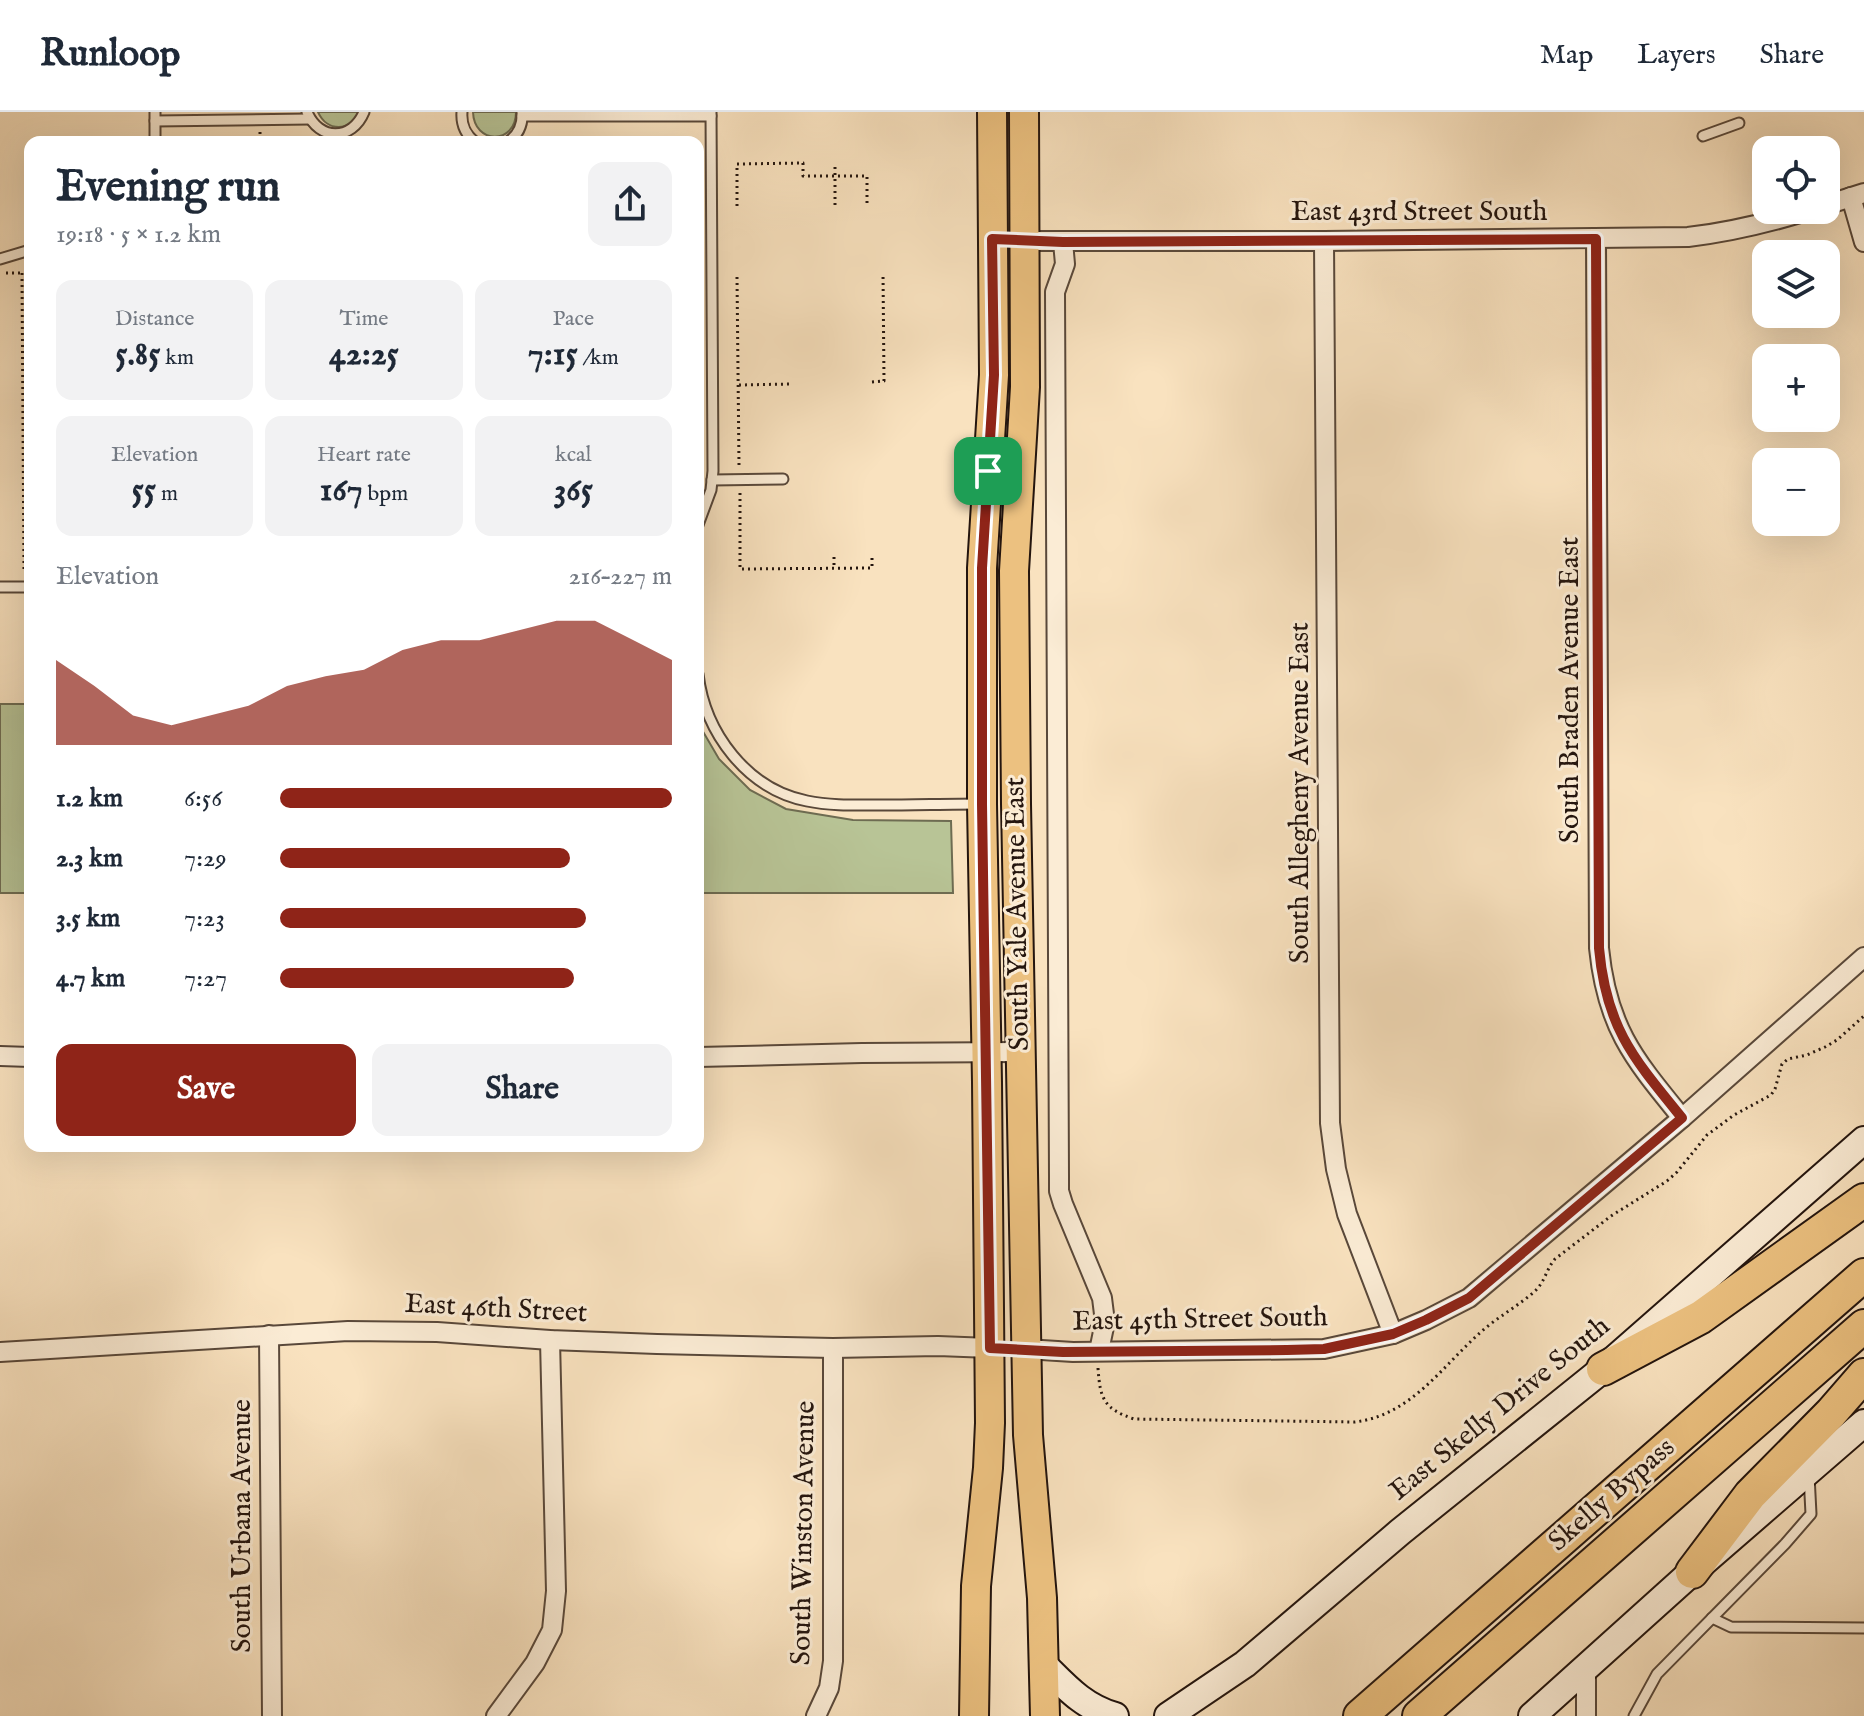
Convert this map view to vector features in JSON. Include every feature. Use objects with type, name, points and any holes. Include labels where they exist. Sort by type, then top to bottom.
[{"type":"highway","points":[[1603,1369],[1701,1317],[1864,1200]]},
{"type":"highway","name":"Skelly Bypass","points":[[1360,1716],[1864,1275]]},
{"type":"highway","name":"Skelly Bypass","points":[[1419,1716],[1864,1326]]},
{"type":"highway","points":[[1692,1572],[1750,1495],[1864,1375]]},
{"type":"main road","name":"South Yale Avenue East","points":[[974,1716],[976,1586],[988,1468],[990,1348],[982,804],[982,568],[994,375],[992,112]]},
{"type":"main road","name":"South Yale Avenue East","points":[[1024,112],[1025,387],[1014,571],[1016,804],[1028,1435],[1042,1598],[1045,1716]]},
{"type":"main road","points":[[992,239],[1025,241]]},
{"type":"main road","points":[[982,804],[1016,804]]},
{"type":"main road","name":"East Skelly Drive South","points":[[1168,1716],[1245,1664],[1400,1532],[1603,1369],[1864,1140]]},
{"type":"main road","points":[[990,1348],[1026,1349]]},
{"type":"main road","points":[[1532,1716],[1864,1423]]},
{"type":"main road","points":[[1045,1666],[1091,1708],[1115,1716]]},
{"type":"street","points":[[1858,195],[1864,242]]},
{"type":"street","name":"East 43rd Street South","points":[[1025,241],[1688,237],[1727,233],[1765,224]]},
{"type":"street","name":"South Braden Avenue East","points":[[1596,239],[1599,948],[1602,976],[1613,1015],[1629,1049],[1682,1118]]},
{"type":"street","name":"South Allegheny Avenue East","points":[[1324,241],[1330,1123],[1336,1169],[1347,1214],[1393,1334]]},
{"type":"street","name":"South Yale Avenue East","points":[[1063,242],[1065,264],[1055,292],[1059,1191],[1102,1298],[1105,1322],[1099,1351]]},
{"type":"street","name":"East 45th Street South","points":[[1026,1349],[1324,1349],[1393,1334],[1426,1320],[1469,1298],[1682,1118],[1864,957]]},
{"type":"street","points":[[704,1057],[1021,1052]]},
{"type":"street","points":[[0,1056],[24,1057]]},
{"type":"street","name":"East 46th Street","points":[[0,1352],[348,1331],[437,1332],[657,1344],[990,1348]]},
{"type":"street","name":"South Urbana Avenue","points":[[269,1335],[272,1716]]},
{"type":"street","points":[[496,1716],[535,1663],[552,1630],[556,1591],[550,1340]]},
{"type":"street","name":"South Winston Avenue","points":[[816,1716],[829,1688],[833,1661],[833,1348]]},
{"type":"street","points":[[1586,1666],[1586,1716]]},
{"type":"lane","points":[[155,117],[309,116],[323,131],[340,133],[354,128],[364,112]]},
{"type":"lane","points":[[462,112],[463,127],[468,136]]},
{"type":"lane","points":[[513,136],[521,125],[522,114],[711,114],[712,480],[704,509]]},
{"type":"lane","points":[[1703,136],[1739,123]]},
{"type":"lane","points":[[0,259],[24,252]]},
{"type":"lane","points":[[712,480],[783,479]]},
{"type":"lane","points":[[0,587],[24,587]]},
{"type":"lane","points":[[704,700],[709,717],[736,761],[782,793],[807,801],[841,805],[982,804]]},
{"type":"lane","points":[[1634,1716],[1657,1674],[1811,1514],[1809,1471]]},
{"type":"lane","points":[[1712,1618],[1731,1627],[1864,1628]]},
{"type":"path","points":[[737,206],[737,164],[803,163],[803,176],[867,176],[867,204]]},
{"type":"path","points":[[835,167],[835,205]]},
{"type":"path","points":[[0,273],[22,273],[24,571]]},
{"type":"path","points":[[872,382],[884,381],[883,273]]},
{"type":"path","points":[[737,277],[740,569],[872,568],[872,556]]},
{"type":"path","points":[[739,385],[790,384]]},
{"type":"path","points":[[834,557],[834,568]]},
{"type":"green space","points":[[318,112],[360,112],[356,119],[339,127],[327,123]]},
{"type":"green space","points":[[473,112],[516,112],[514,123],[503,135],[487,135],[475,123]]},
{"type":"green space","points":[[0,704],[24,704],[24,893],[0,893]]},
{"type":"green space","points":[[704,733],[719,759],[750,790],[786,809],[853,820],[951,821],[953,893],[704,893]]},
{"type":"route","points":[[992,239],[1181,242],[1596,239],[1599,948],[1608,1004],[1617,1027],[1644,1072],[1682,1118],[1469,1298],[1393,1334],[1324,1349],[1063,1352],[990,1348],[982,804],[982,568],[988,471],[994,375],[992,239]]}]
